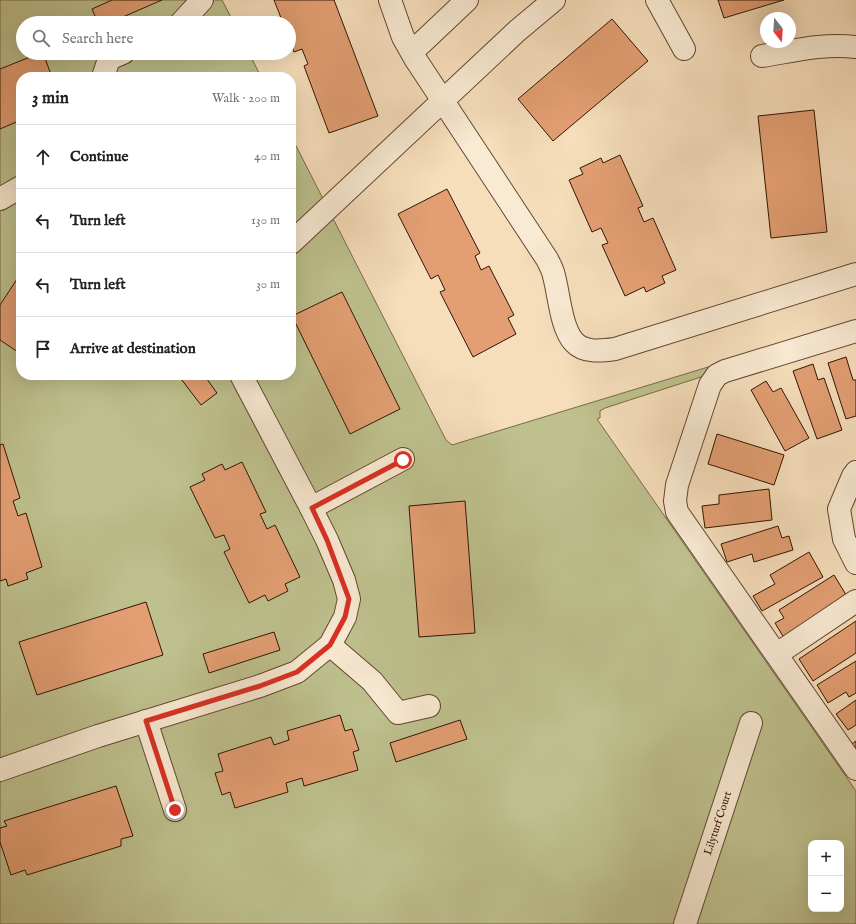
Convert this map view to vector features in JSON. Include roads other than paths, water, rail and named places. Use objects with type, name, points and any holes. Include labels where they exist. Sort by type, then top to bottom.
[{"type":"street","points":[[187,16],[202,0]]},
{"type":"street","points":[[390,0],[403,37],[412,52],[540,247],[554,274],[566,327],[574,342],[586,349],[597,351],[615,349],[856,274]]},
{"type":"street","points":[[412,52],[467,0]]},
{"type":"street","points":[[296,238],[517,31],[554,0]]},
{"type":"street","points":[[657,0],[684,49]]},
{"type":"street","points":[[762,56],[817,47],[856,47]]},
{"type":"street","points":[[105,72],[109,60]]},
{"type":"street","points":[[0,199],[16,190]]},
{"type":"street","points":[[856,331],[725,371],[717,375],[710,385],[677,485],[675,501],[677,512],[778,654],[856,769]]},
{"type":"street","points":[[0,770],[146,721],[260,686],[297,672],[330,645],[345,617],[349,599],[327,540],[312,508],[244,380]]},
{"type":"street","points":[[312,508],[403,460]]},
{"type":"street","points":[[856,472],[840,509],[844,539],[856,563]]},
{"type":"street","points":[[778,654],[856,601]]},
{"type":"street","points":[[330,645],[372,681],[398,713],[429,706]]},
{"type":"street","points":[[146,721],[175,810]]},
{"type":"street","name":"Lilyturf Court","points":[[685,924],[751,723]]}]
